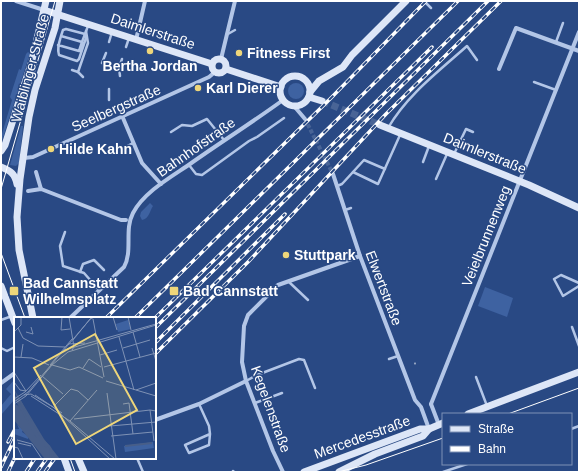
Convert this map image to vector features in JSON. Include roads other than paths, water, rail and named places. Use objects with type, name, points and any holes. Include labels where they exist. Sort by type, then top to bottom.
[{"type":"main road","name":"Waiblinger Straße","points":[[1,151],[5,145],[31,64],[46,1]]},
{"type":"main road","name":"Waiblinger Straße","points":[[33,317],[19,250],[17,217],[19,190],[29,117],[35,90],[58,14],[60,1]]},
{"type":"main road","points":[[281,87],[283,100],[294,106],[302,105],[319,81],[343,67],[352,55],[406,1]]},
{"type":"main road","name":"Daimlerstraße","points":[[44,10],[58,14],[86,30],[113,32],[212,64]]},
{"type":"main road","points":[[222,59],[226,63],[226,69],[223,73],[215,72],[212,64],[215,60],[222,59]]},
{"type":"main road","points":[[226,69],[281,87]]},
{"type":"main road","points":[[281,87],[291,77],[319,81]]},
{"type":"main road","points":[[304,79],[310,87],[310,94]]},
{"type":"main road","points":[[310,94],[322,101]]},
{"type":"main road","name":"Daimlerstraße","points":[[384,127],[579,208]]},
{"type":"main road","points":[[1,167],[15,175],[19,190]]},
{"type":"main road","points":[[1,286],[14,321]]},
{"type":"main road","points":[[470,413],[579,372]]},
{"type":"main road","name":"Mercedesstraße","points":[[304,472],[417,430],[429,429],[441,424]]},
{"type":"main road","name":"Mercedesstraße","points":[[339,472],[374,454],[423,436],[429,429]]},
{"type":"main road","points":[[64,459],[69,472]]},
{"type":"main road","points":[[78,459],[84,472]]},
{"type":"street","name":"Daimlerstraße","points":[[16,1],[44,10]]},
{"type":"street","points":[[133,38],[145,1]]},
{"type":"street","points":[[222,59],[236,1]]},
{"type":"street","points":[[499,69],[516,28],[579,51]]},
{"type":"street","name":"Veielbrunnenweg","points":[[431,404],[579,32]]},
{"type":"street","name":"Seelbergstraße","points":[[24,158],[33,157],[123,118],[209,77],[215,72]]},
{"type":"street","name":"Bahnhofstraße","points":[[128,220],[136,209],[161,184],[283,100]]},
{"type":"street","points":[[294,106],[306,118]]},
{"type":"street","points":[[123,118],[142,163],[161,184]]},
{"type":"street","points":[[36,172],[41,189]]},
{"type":"street","name":"Elwertstraße","points":[[332,174],[360,256],[398,356],[415,400],[421,407],[429,429]]},
{"type":"street","points":[[28,191],[41,189],[122,220],[128,220],[126,263],[119,272],[71,317]]},
{"type":"street","name":"Kegelenstraße","points":[[283,472],[246,381],[242,362],[244,326],[248,315],[278,286],[360,256]]},
{"type":"street","points":[[1,383],[14,374]]},
{"type":"street","points":[[156,420],[199,404],[246,381]]},
{"type":"street","points":[[421,407],[431,404],[441,424]]},
{"type":"lane","points":[[424,1],[431,8]]},
{"type":"lane","points":[[556,43],[563,23]]},
{"type":"lane","points":[[63,30],[86,30],[86,38],[77,61],[59,55],[58,45],[63,30]]},
{"type":"lane","points":[[58,45],[79,51],[86,30]]},
{"type":"lane","points":[[78,72],[88,43],[86,30]]},
{"type":"lane","points":[[228,34],[236,30]]},
{"type":"lane","points":[[109,42],[113,32]]},
{"type":"lane","points":[[61,36],[82,42]]},
{"type":"lane","points":[[126,47],[133,38]]},
{"type":"lane","points":[[384,127],[412,97],[467,46],[477,60]]},
{"type":"lane","points":[[106,53],[102,63],[119,68]]},
{"type":"lane","points":[[120,76],[119,68],[122,59]]},
{"type":"lane","points":[[72,70],[78,72],[83,77]]},
{"type":"lane","points":[[534,82],[556,90]]},
{"type":"lane","points":[[109,88],[109,100]]},
{"type":"lane","points":[[113,115],[116,121]]},
{"type":"lane","points":[[188,165],[196,174],[202,175],[284,118]]},
{"type":"lane","points":[[171,132],[182,125],[192,126],[207,119],[224,140]]},
{"type":"lane","points":[[436,179],[466,128],[473,132]]},
{"type":"lane","points":[[353,172],[378,184],[400,133]]},
{"type":"lane","points":[[118,151],[134,143]]},
{"type":"lane","points":[[423,162],[430,145]]},
{"type":"lane","points":[[336,186],[342,184],[364,160],[385,169]]},
{"type":"lane","points":[[345,210],[351,208]]},
{"type":"lane","points":[[65,232],[60,246],[63,266],[84,273],[99,290]]},
{"type":"lane","points":[[80,272],[83,264],[94,260],[104,270]]},
{"type":"lane","points":[[562,275],[579,285],[563,296],[554,279],[562,275]]},
{"type":"lane","points":[[289,282],[308,300]]},
{"type":"lane","points":[[1,320],[12,316]]},
{"type":"lane","points":[[572,327],[579,346]]},
{"type":"lane","points":[[1,348],[7,351],[14,348]]},
{"type":"lane","points":[[389,359],[398,356]]},
{"type":"lane","points":[[246,381],[257,375],[299,359],[304,360],[314,388]]},
{"type":"lane","points":[[476,377],[488,406]]},
{"type":"lane","points":[[254,403],[282,394]]},
{"type":"lane","points":[[199,404],[209,426],[210,434],[209,445],[188,453],[185,445],[210,434]]},
{"type":"lane","points":[[137,459],[143,472]]},
{"type":"lane","points":[[443,472],[464,465]]},
{"type":"tunnel","points":[[322,101],[380,125]]},
{"type":"tunnel","points":[[305,119],[333,174]]},
{"type":"tram line","points":[[1,189],[55,1]]},
{"type":"tram line","points":[[1,253],[25,317]]},
{"type":"tram line","points":[[511,413],[579,388]]},
{"type":"tram line","points":[[338,472],[366,465],[442,438]]},
{"type":"tram line","points":[[70,459],[75,472]]},
{"type":"railway","points":[[107,317],[330,99],[426,1]]},
{"type":"railway","points":[[136,317],[458,1]]},
{"type":"railway","points":[[156,327],[488,1]]},
{"type":"railway","points":[[156,353],[249,261],[386,114],[501,1]]},
{"type":"railway","points":[[156,317],[432,47]]},
{"type":"railway","points":[[156,342],[285,214]]},
{"type":"railway","points":[[8,442],[14,431]]},
{"type":"railway","points":[[1,467],[14,440]]},
{"type":"railway","points":[[8,472],[14,459]]},
{"type":"railway","points":[[26,472],[34,459]]},
{"type":"railway","points":[[37,472],[46,459]]},
{"type":"railway","points":[[45,472],[54,459]]},
{"type":"place","name":"Bertha Jordan","points":[[150,51]]},
{"type":"place","name":"Fitness First","points":[[239,53]]},
{"type":"place","name":"Karl Dierer","points":[[198,88]]},
{"type":"place","name":"Hilde Kahn","points":[[51,149]]},
{"type":"place","name":"Stuttpark","points":[[286,255]]},
{"type":"place","name":"Bad Cannstatt Wilhelmsplatz","points":[[14,291]]},
{"type":"place","name":"Bad Cannstatt","points":[[174,291]]}]
